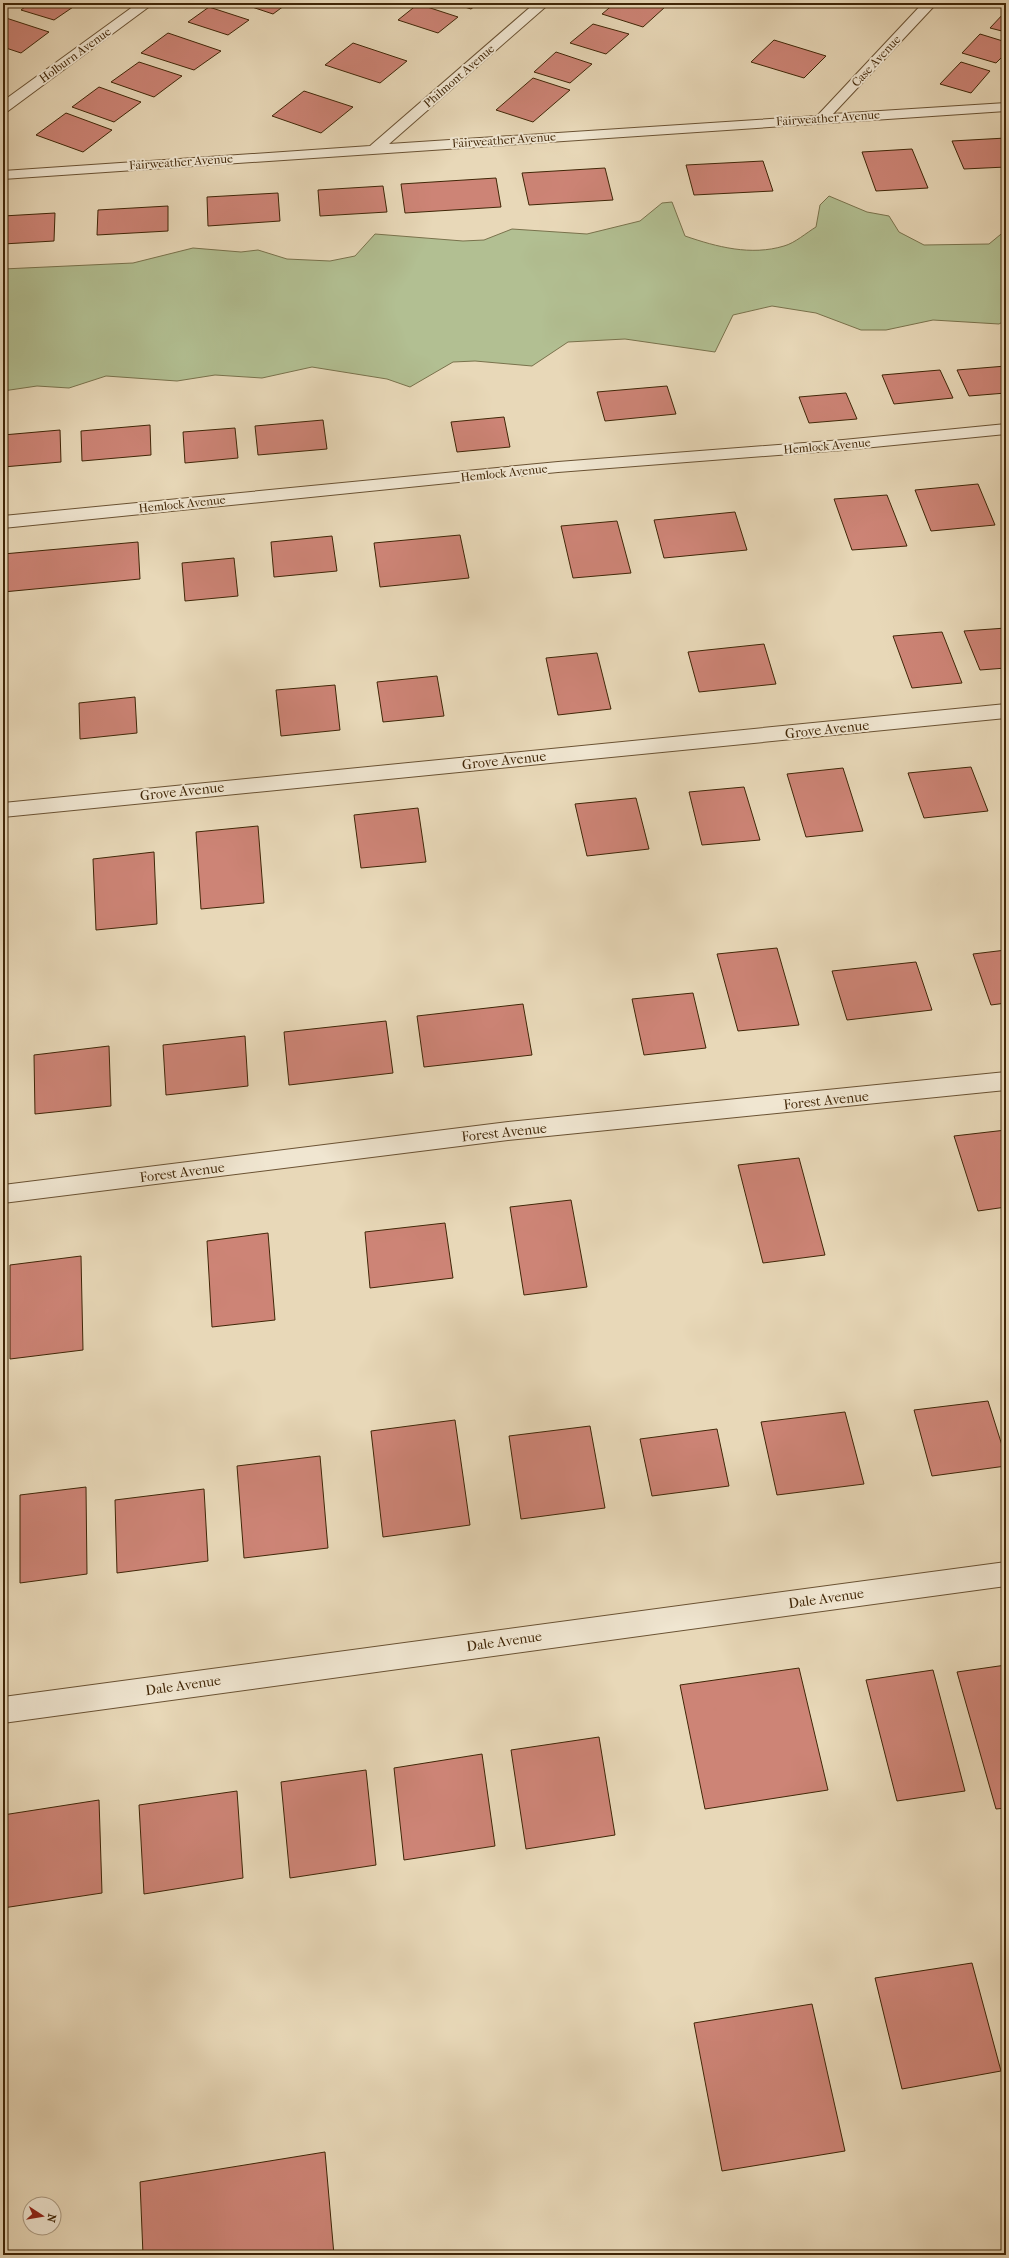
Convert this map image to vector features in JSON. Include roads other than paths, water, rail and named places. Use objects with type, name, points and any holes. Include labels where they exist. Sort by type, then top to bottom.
[{"type":"street","name":"Holburn Avenue","points":[[3,108],[147,3]]},
{"type":"street","name":"Philmont Avenue","points":[[376,148],[542,3]]},
{"type":"street","name":"Case Avenue","points":[[822,118],[930,3]]},
{"type":"street","name":"Fairweather Avenue","points":[[3,175],[376,148],[1006,107]]},
{"type":"street","name":"Hemlock Avenue","points":[[3,522],[558,467],[843,445],[1006,429]]},
{"type":"street","name":"Grove Avenue","points":[[3,810],[1006,711]]},
{"type":"street","name":"Forest Avenue","points":[[3,1194],[508,1131],[1006,1081]]},
{"type":"street","name":"Dale Avenue","points":[[3,1710],[1006,1574]]}]
